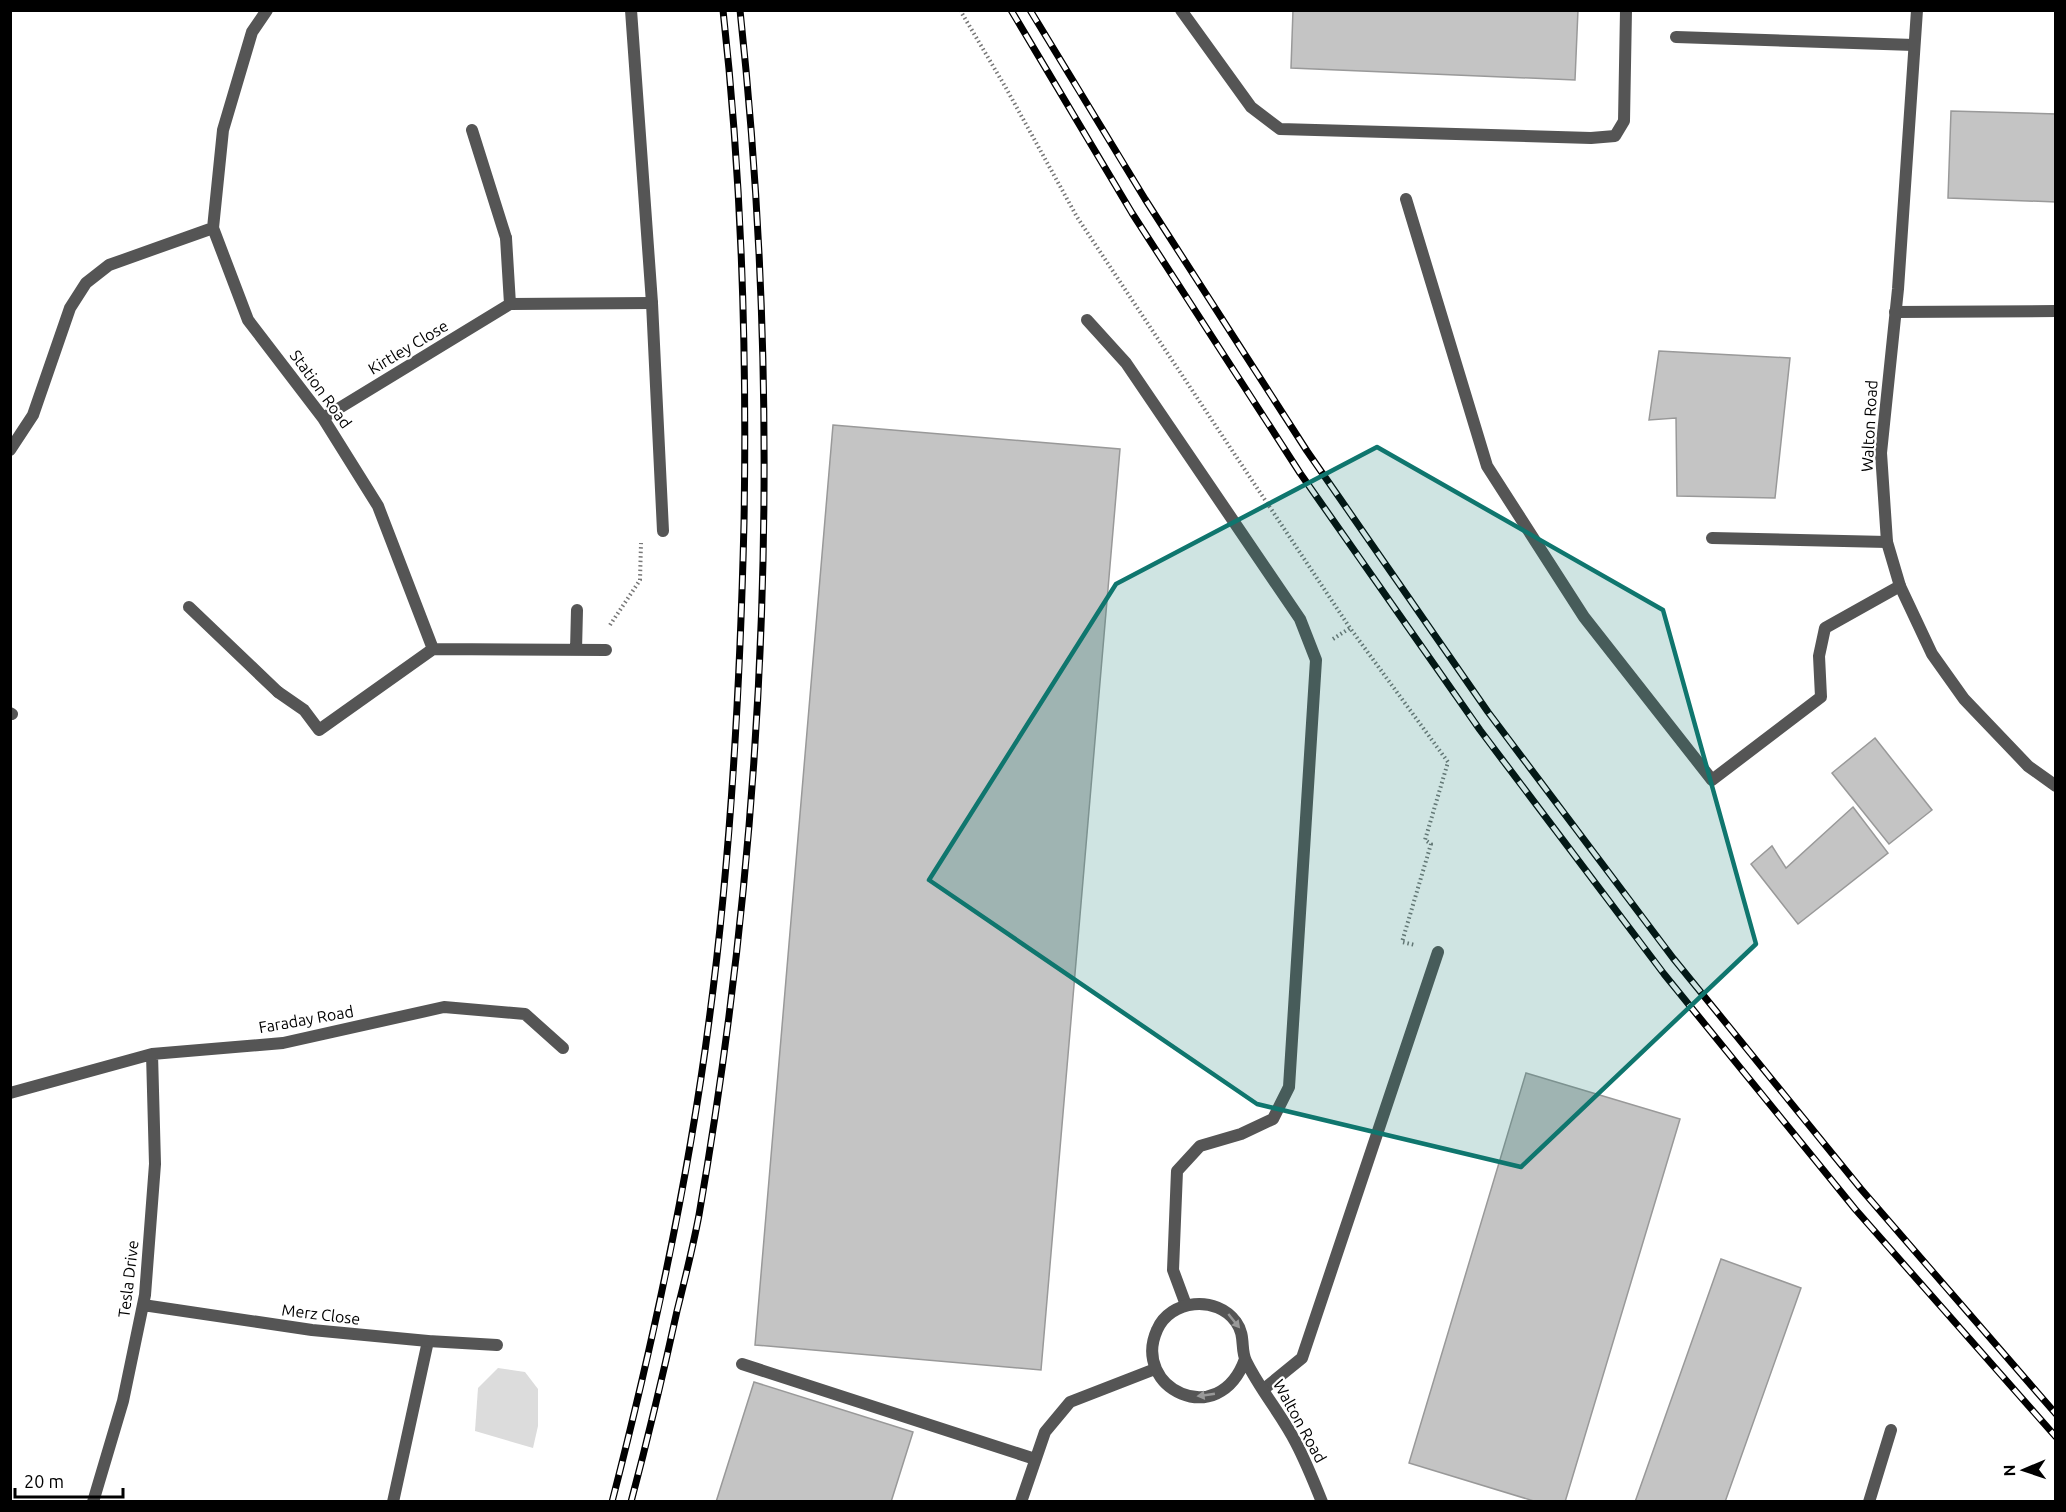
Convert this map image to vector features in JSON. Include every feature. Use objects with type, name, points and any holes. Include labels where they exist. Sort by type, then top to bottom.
[{"type":"street","name":"Station Road","points":[[267,10],[252,32],[223,130],[213,228],[249,320],[323,418],[378,506],[433,648]]},
{"type":"street","points":[[631,10],[652,303],[663,531]]},
{"type":"street","points":[[1181,10],[1251,107],[1280,129],[1591,138],[1615,136],[1624,121],[1626,10]]},
{"type":"street","name":"Walton Road","points":[[1917,10],[1895,312],[1881,453],[1887,542],[1900,585],[1932,654],[1964,699],[2028,766],[2055,786]]},
{"type":"street","points":[[1676,37],[1914,45]]},
{"type":"street","points":[[472,130],[507,238],[510,304],[652,303]]},
{"type":"street","points":[[1406,199],[1487,466],[1584,617],[1712,780],[1821,697],[1819,656],[1825,628],[1900,585]]},
{"type":"street","points":[[10,450],[33,415],[70,308],[86,283],[109,265],[213,228]]},
{"type":"street","name":"Kirtley Close","points":[[323,418],[510,304]]},
{"type":"street","points":[[1895,312],[2055,311]]},
{"type":"street","points":[[1087,320],[1126,363],[1300,619],[1316,660],[1288,1087],[1273,1119],[1241,1134],[1200,1146],[1177,1171],[1173,1270],[1186,1305],[1166,1317],[1156,1330],[1152,1353],[1155,1369],[1163,1381],[1175,1391],[1189,1396],[1206,1397],[1229,1387],[1240,1374],[1245,1359]]},
{"type":"street","points":[[1712,538],[1887,542]]},
{"type":"street","points":[[189,607],[278,692],[304,710],[319,730],[433,648],[606,650]]},
{"type":"street","points":[[576,650],[577,610]]},
{"type":"street","points":[[1264,1389],[1302,1358],[1438,952]]},
{"type":"street","name":"Faraday Road","points":[[10,1093],[152,1054],[283,1043],[444,1007],[525,1014],[563,1048]]},
{"type":"street","name":"Tesla Drive","points":[[93,1502],[123,1401],[143,1305],[155,1164],[152,1054]]},
{"type":"street","name":"Walton Road","points":[[1186,1305],[1202,1303],[1224,1310],[1236,1322],[1244,1336],[1245,1359],[1296,1443],[1322,1502]]},
{"type":"street","name":"Merz Close","points":[[143,1305],[312,1330],[497,1345]]},
{"type":"street","points":[[393,1502],[428,1341]]},
{"type":"street","points":[[742,1364],[1035,1459]]},
{"type":"street","points":[[1021,1502],[1045,1432],[1070,1402],[1155,1369]]},
{"type":"street","points":[[1869,1502],[1891,1430]]},
{"type":"path","points":[[606,650],[607,630],[640,580],[640,532],[663,531]]},
{"type":"highlighted area","points":[[1377,447],[1663,610],[1756,944],[1521,1167],[1257,1104],[929,880],[1116,584]]},
{"type":"shaded area","points":[[498,1368],[525,1372],[538,1389],[538,1426],[533,1448],[475,1431],[478,1388]]},
{"type":"building","points":[[1293,10],[1578,10],[1575,80],[1291,68]]},
{"type":"building","points":[[1951,111],[2056,114],[2056,202],[1948,198]]},
{"type":"building","points":[[1659,351],[1790,358],[1775,498],[1677,496],[1676,418],[1649,420]]},
{"type":"building","points":[[833,425],[1120,449],[1041,1370],[755,1345]]},
{"type":"building","points":[[1875,738],[1932,810],[1889,844],[1832,773]]},
{"type":"building","points":[[1853,807],[1888,853],[1798,924],[1751,864],[1772,846],[1786,868]]},
{"type":"building","points":[[1526,1073],[1680,1119],[1565,1502],[1537,1502],[1409,1463]]},
{"type":"building","points":[[1721,1259],[1801,1288],[1725,1502],[1635,1502]]},
{"type":"building","points":[[754,1382],[913,1432],[891,1502],[716,1502]]},
{"type":"railway","points":[[612,1502],[642,1383],[691,1142],[717,959],[729,835],[742,585],[745,395],[739,202],[723,10]]},
{"type":"railway","points":[[631,1502],[699,1215],[722,1066],[741,916],[754,765],[762,614],[764,463],[761,311],[753,160],[740,10]]},
{"type":"railway","points":[[1011,10],[1132,213],[1300,473],[1480,730],[1664,974],[1855,1209],[2056,1437]]},
{"type":"railway","points":[[1030,10],[1145,199],[1307,451],[1488,712],[1673,958],[1861,1189],[2056,1414]]}]
